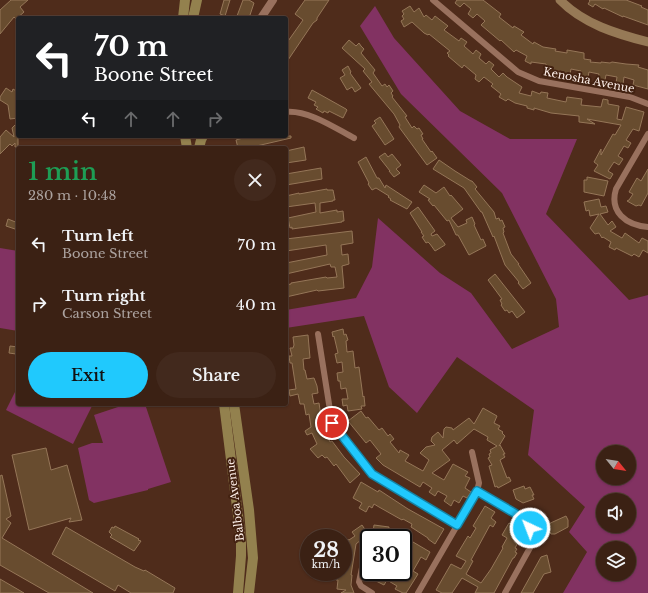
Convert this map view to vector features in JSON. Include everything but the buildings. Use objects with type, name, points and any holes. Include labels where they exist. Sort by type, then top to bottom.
[{"type":"main road","points":[[182,16],[185,0]]},
{"type":"main road","points":[[193,16],[196,0]]},
{"type":"main road","points":[[560,0],[585,18],[601,27],[648,42]]},
{"type":"main road","name":"Balboa Avenue","points":[[224,406],[241,539],[238,593]]},
{"type":"main road","name":"Balboa Avenue","points":[[234,406],[249,510],[252,543],[253,558],[249,593]]},
{"type":"street","points":[[262,16],[273,0]]},
{"type":"street","name":"Kenosha Avenue","points":[[432,0],[518,72],[539,81],[630,97],[648,104]]},
{"type":"street","points":[[288,112],[292,111],[309,115],[354,138]]},
{"type":"street","points":[[648,134],[616,189],[614,204],[618,213],[630,223],[648,227]]},
{"type":"street","points":[[318,334],[332,423],[372,474],[457,525]]},
{"type":"street","points":[[418,593],[477,491],[479,483],[472,452]]},
{"type":"street","points":[[477,491],[523,518],[530,528],[532,535],[531,546],[505,593]]},
{"type":"street","points":[[360,577],[359,582],[361,586],[372,593]]},
{"type":"shaded area","points":[[375,6],[394,38],[460,111],[510,139],[577,139],[546,214],[629,300],[648,295],[648,593],[563,593],[587,552],[569,532],[585,507],[528,455],[534,410],[457,357],[417,413],[389,387],[364,316],[288,328],[288,310],[356,298],[372,267],[378,218],[440,273],[471,293],[512,349],[559,327],[556,299],[502,193],[401,94],[360,26]]},
{"type":"shaded area","points":[[0,248],[16,251],[16,331],[0,328]]},
{"type":"shaded area","points":[[16,390],[16,406],[92,406],[73,444],[6,410]]},
{"type":"shaded area","points":[[121,406],[146,406],[171,482],[148,490],[94,503],[89,500],[78,448],[92,443],[103,443],[94,415]]},
{"type":"route","points":[[332,423],[372,474],[457,525],[477,491],[523,518],[530,528]]}]
